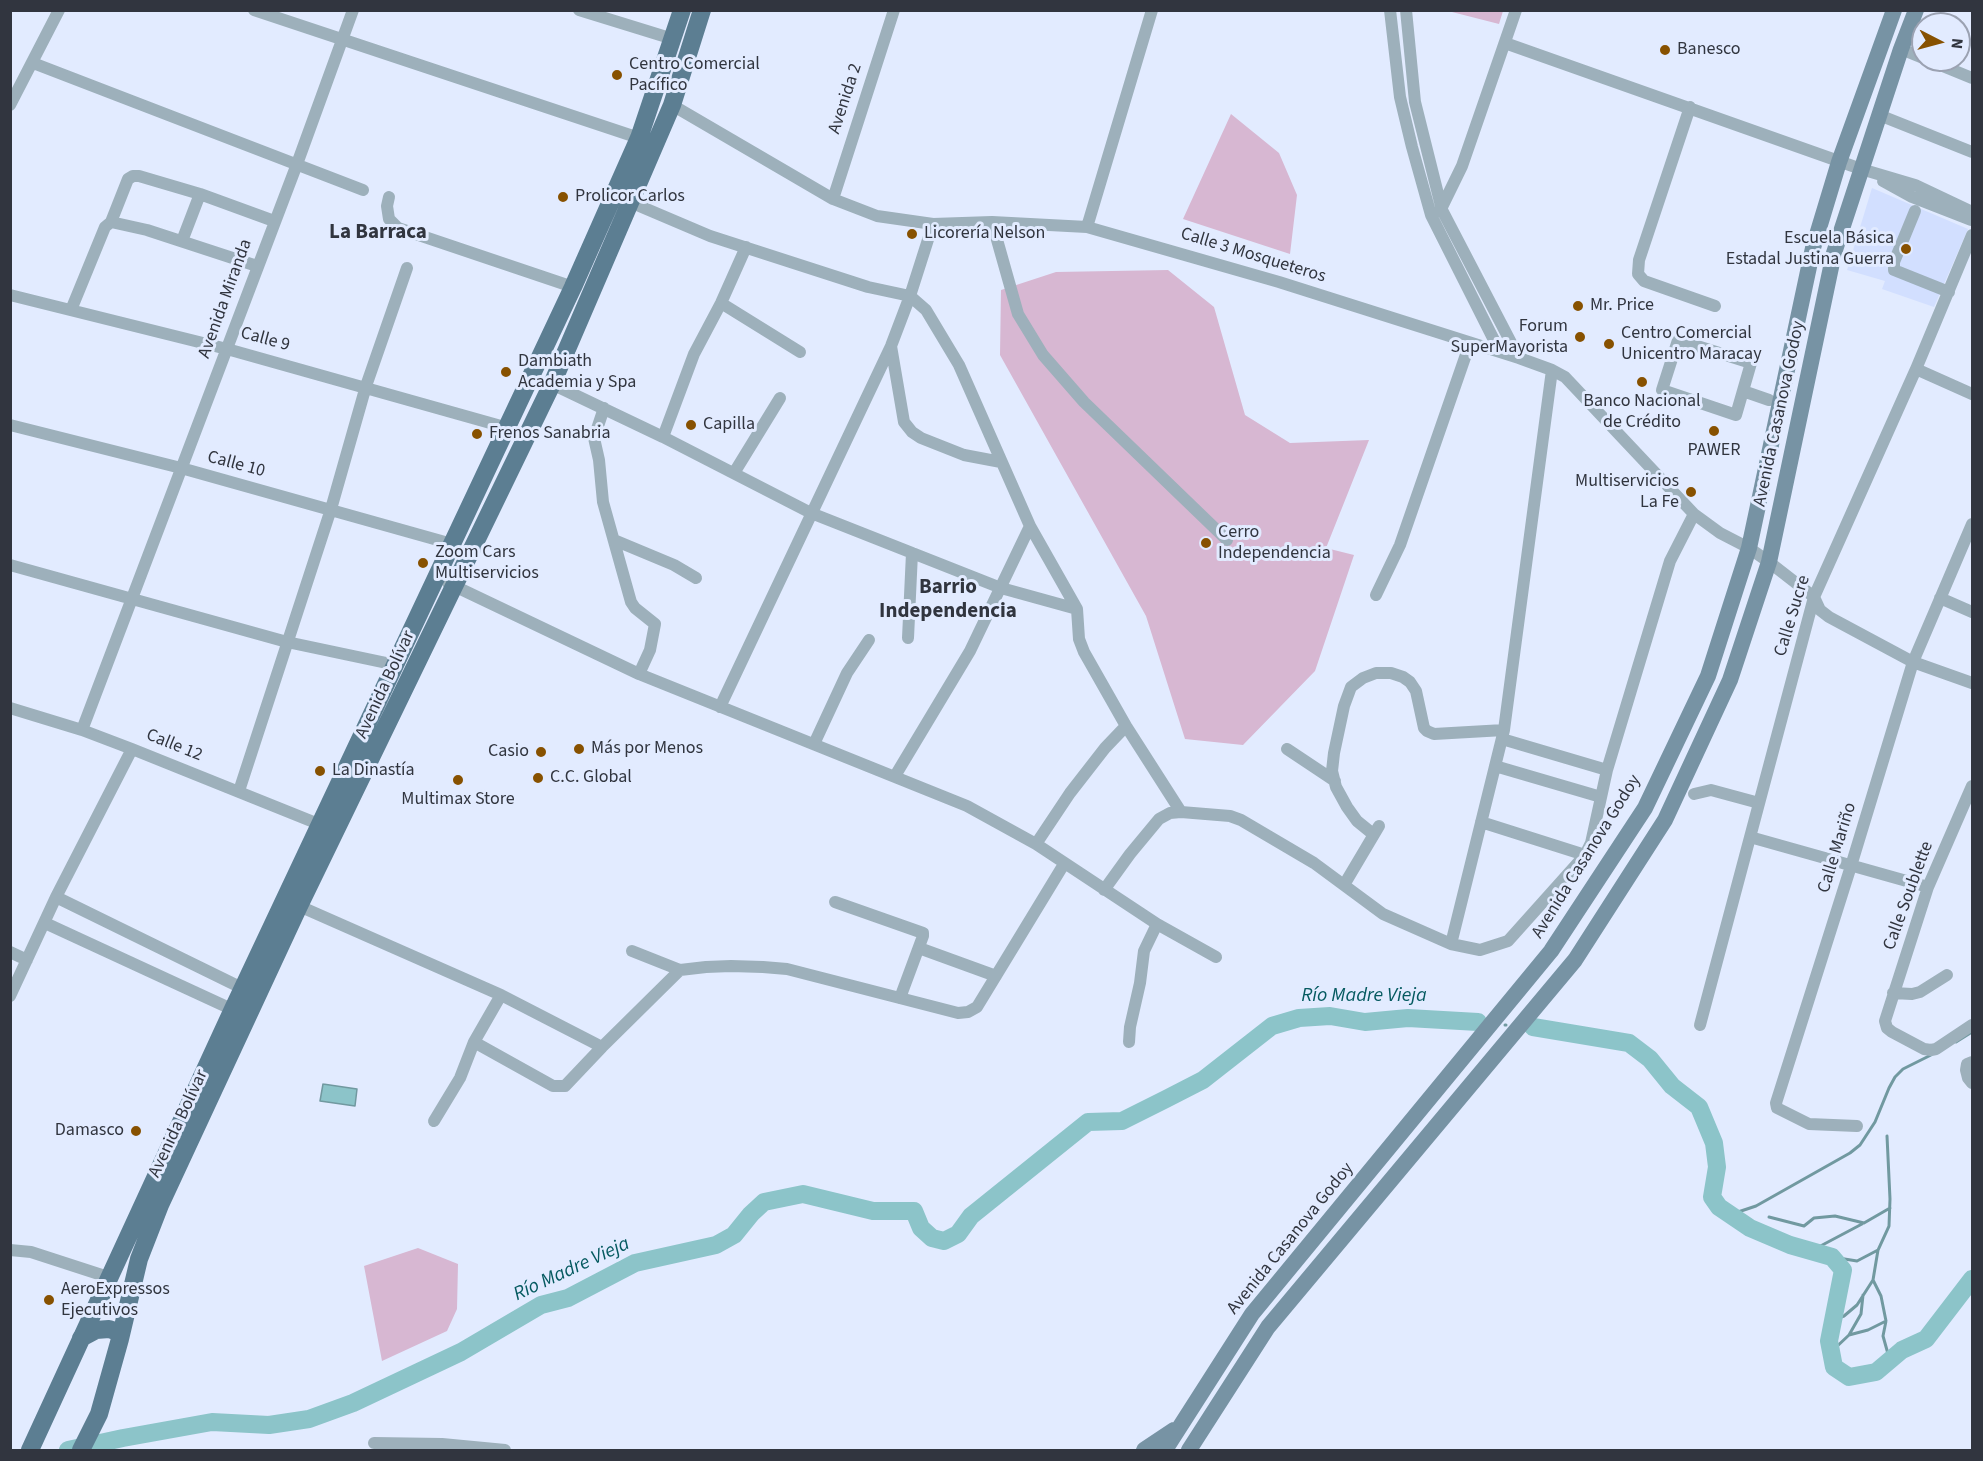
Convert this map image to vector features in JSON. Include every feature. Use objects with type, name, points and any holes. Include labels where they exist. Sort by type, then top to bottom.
[{"type":"main road","name":"Avenida Bolívar","points":[[30,1450],[108,1277],[250,992],[321,825],[573,286],[639,138],[682,10]]},
{"type":"main road","name":"Avenida Bolívar","points":[[250,992],[299,906],[552,384],[672,105],[702,10]]},
{"type":"main road","name":"Avenida Bolívar","points":[[81,1450],[99,1414],[139,1259],[240,1013]]},
{"type":"main road","points":[[81,1338],[96,1330],[109,1329],[120,1336]]},
{"type":"street","points":[[10,105],[59,10]]},
{"type":"street","points":[[254,10],[639,138]]},
{"type":"street","name":"Avenida Miranda","points":[[82,730],[297,164],[353,10]]},
{"type":"street","points":[[579,10],[673,39]]},
{"type":"street","name":"Avenida 2","points":[[833,199],[894,10]]},
{"type":"street","points":[[1087,227],[1152,10]]},
{"type":"street","points":[[1390,10],[1400,97],[1412,147],[1436,212],[1500,352]]},
{"type":"street","points":[[1406,10],[1415,102],[1436,212],[1519,357]]},
{"type":"street","points":[[1436,212],[1462,166],[1516,10]]},
{"type":"street","name":"Avenida Casanova Godoy","points":[[1165,1450],[1252,1314],[1551,951],[1645,808],[1708,676],[1749,548],[1813,248],[1839,162],[1894,10]]},
{"type":"street","name":"Avenida Casanova Godoy","points":[[1189,1450],[1268,1327],[1575,960],[1665,820],[1730,680],[1769,562],[1834,253],[1916,10]]},
{"type":"street","points":[[1505,43],[1839,162],[1915,185],[1972,212]]},
{"type":"street","points":[[1901,49],[1911,53]]},
{"type":"street","points":[[33,63],[363,190]]},
{"type":"street","points":[[1957,72],[1972,78]]},
{"type":"street","name":"Calle 3 Mosqueteros","points":[[672,105],[833,199],[878,216],[933,224],[992,222],[1087,227],[1279,282],[1519,357],[1552,370],[1565,377],[1694,514],[1720,533],[1749,548],[1815,597],[1820,610],[1829,617],[1913,662],[1972,683]]},
{"type":"street","points":[[1690,108],[1639,260],[1638,274],[1644,281],[1715,306]]},
{"type":"street","points":[[1879,115],[1972,152]]},
{"type":"street","points":[[1861,169],[1912,197],[1972,220]]},
{"type":"street","points":[[70,310],[105,227],[111,222],[128,179],[133,176],[200,194],[274,221]]},
{"type":"street","points":[[182,241],[200,194]]},
{"type":"street","points":[[389,197],[388,219],[398,228],[573,286]]},
{"type":"street","points":[[630,202],[710,236],[858,284],[910,296],[926,310],[959,365],[1030,526],[1077,609],[1079,639],[1084,652],[1126,726],[1181,812]]},
{"type":"street","points":[[1915,211],[1894,262],[1894,270],[1949,292]]},
{"type":"street","points":[[111,222],[147,230],[257,266]]},
{"type":"street","points":[[992,222],[1018,314],[1043,355],[1084,402],[1227,540]]},
{"type":"street","points":[[720,707],[891,346],[933,224]]},
{"type":"street","name":"Calle Sucre","points":[[1700,1025],[1815,597],[1916,369],[1972,235]]},
{"type":"street","points":[[663,437],[694,354],[721,303],[746,247]]},
{"type":"street","points":[[238,791],[331,509],[366,386],[407,268]]},
{"type":"street","name":"Calle 9","points":[[10,296],[227,349],[366,386],[508,428]]},
{"type":"street","points":[[721,303],[800,352]]},
{"type":"street","points":[[1678,340],[1751,363],[1743,391],[1736,415],[1662,390],[1678,340]]},
{"type":"street","points":[[1376,595],[1400,545],[1470,343]]},
{"type":"street","points":[[891,346],[904,422],[912,432],[921,438],[964,455],[1001,462]]},
{"type":"street","points":[[1916,369],[1972,394]]},
{"type":"street","points":[[1451,944],[1503,735],[1552,370]]},
{"type":"street","points":[[552,384],[663,437],[811,513],[1001,588],[1077,609]]},
{"type":"street","points":[[1743,391],[1764,399]]},
{"type":"street","points":[[734,473],[780,398]]},
{"type":"street","points":[[604,408],[594,438],[599,460],[603,502],[631,602],[655,624],[650,650],[639,674]]},
{"type":"street","name":"Calle 10","points":[[10,425],[181,468],[452,544]]},
{"type":"street","points":[[1104,890],[1159,819],[1170,813],[1181,812],[1230,816],[1241,820],[1314,863],[1383,914],[1451,944],[1480,950],[1508,941],[1585,855],[1591,843],[1607,770],[1670,561],[1694,514]]},
{"type":"street","name":"Calle Mariño","points":[[1857,1126],[1809,1124],[1777,1108],[1776,1103],[1913,662],[1972,524]]},
{"type":"street","points":[[895,776],[970,651],[1030,526]]},
{"type":"street","points":[[614,540],[674,565],[696,578]]},
{"type":"street","points":[[908,638],[912,553]]},
{"type":"street","points":[[10,565],[288,642],[396,665]]},
{"type":"street","points":[[436,578],[639,674],[967,806],[1036,844],[1157,924],[1216,957]]},
{"type":"street","points":[[1940,598],[1972,612]]},
{"type":"street","points":[[814,744],[847,673],[868,640]]},
{"type":"street","points":[[1344,885],[1376,830],[1357,821],[1347,807],[1332,771],[1339,723],[1351,687],[1363,678],[1376,673],[1391,673],[1410,682],[1416,691],[1426,731],[1434,734],[1503,735],[1607,770]]},
{"type":"street","name":"Calle 12","points":[[10,708],[82,730],[321,825]]},
{"type":"street","points":[[1036,844],[1070,793],[1126,726]]},
{"type":"street","points":[[10,996],[132,749]]},
{"type":"street","points":[[1287,749],[1335,781]]},
{"type":"street","points":[[1495,766],[1601,797]]},
{"type":"street","name":"Calle Soublette","points":[[1972,786],[1928,887],[1885,1022],[1887,1028],[1892,1032],[1924,1049],[1931,1050],[1972,1025]]},
{"type":"street","points":[[1694,794],[1711,790],[1759,803]]},
{"type":"street","points":[[1481,822],[1585,855]]},
{"type":"street","points":[[1750,837],[1928,887]]},
{"type":"street","points":[[632,951],[681,970],[731,966],[787,969],[957,1013],[968,1012],[977,1007],[1064,864]]},
{"type":"street","points":[[57,897],[250,992]]},
{"type":"street","points":[[835,902],[921,931],[924,936],[900,998]]},
{"type":"street","points":[[299,906],[501,995],[602,1047]]},
{"type":"street","points":[[45,923],[240,1013]]},
{"type":"street","points":[[1129,1042],[1144,951],[1157,924]]},
{"type":"street","points":[[919,948],[996,976]]},
{"type":"street","points":[[10,952],[27,960]]},
{"type":"street","points":[[474,1042],[554,1086],[565,1086],[681,970]]},
{"type":"street","points":[[1893,993],[1920,992],[1947,975]]},
{"type":"street","points":[[434,1121],[460,1078],[474,1042],[501,995]]},
{"type":"street","points":[[1970,1063],[1966,1070],[1972,1083]]},
{"type":"street","points":[[10,1250],[31,1252],[108,1277]]},
{"type":"street","points":[[1144,1450],[1180,1426]]},
{"type":"street","points":[[374,1443],[442,1444],[505,1450]]},
{"type":"shaded area","points":[[1452,10],[1503,11],[1499,24],[1452,12]]},
{"type":"shaded area","points":[[1231,114],[1279,153],[1297,195],[1290,254],[1183,219]]},
{"type":"shaded area","name":"Escuela Básica Estadal Justina Guerra","points":[[1872,188],[1968,229],[1934,307],[1882,289],[1885,281],[1847,270]]},
{"type":"shaded area","points":[[1168,270],[1214,307],[1245,415],[1290,443],[1369,440],[1326,548],[1354,555],[1315,671],[1243,745],[1185,739],[1146,616],[1000,355],[1001,290],[1056,272]]},
{"type":"shaded area","points":[[323,1084],[357,1089],[355,1106],[320,1101]]},
{"type":"shaded area","points":[[418,1248],[458,1264],[457,1309],[447,1331],[382,1361],[364,1266]]},
{"type":"waterway","name":"Río Madre Vieja","points":[[68,1450],[212,1422],[269,1425],[309,1419],[353,1403],[461,1352],[541,1305],[568,1298],[635,1263],[716,1245],[734,1235],[764,1202],[803,1194],[873,1211],[914,1211],[921,1228],[932,1238],[944,1241],[958,1234],[971,1216],[1088,1122],[1122,1121],[1203,1080],[1272,1026],[1299,1018],[1330,1016],[1365,1022],[1408,1018],[1478,1022]]},
{"type":"waterway","name":"Río Madre Vieja","points":[[1533,1027],[1629,1043],[1650,1059],[1672,1086],[1699,1107],[1714,1143],[1717,1167],[1712,1197],[1719,1207],[1750,1228],[1790,1245],[1832,1257],[1843,1270],[1829,1341],[1834,1367],[1849,1377],[1876,1372],[1902,1350],[1926,1339],[1972,1279]]},
{"type":"waterway","points":[[1956,1042],[1972,1032]]},
{"type":"waterway","points":[[1732,1214],[1756,1206],[1850,1153],[1860,1145],[1875,1122],[1895,1077],[1903,1069],[1931,1055]]},
{"type":"waterway","points":[[1887,1136],[1889,1226],[1878,1250],[1873,1280],[1881,1296],[1886,1321],[1883,1336],[1890,1361]]},
{"type":"waterway","points":[[1769,1217],[1804,1226],[1814,1218],[1835,1216],[1864,1223],[1890,1208]]},
{"type":"waterway","points":[[1811,1251],[1862,1224]]},
{"type":"waterway","points":[[1832,1257],[1857,1261],[1878,1250]]},
{"type":"waterway","points":[[1833,1320],[1844,1316],[1857,1305],[1873,1280]]},
{"type":"waterway","points":[[1831,1352],[1849,1335],[1861,1314],[1863,1295]]},
{"type":"waterway","points":[[1849,1335],[1868,1330],[1886,1321]]},
{"type":"place","name":"Banesco","points":[[1665,50]]},
{"type":"place","name":"Centro Comercial Pacífico","points":[[617,75]]},
{"type":"place","name":"Prolicor Carlos","points":[[563,197]]},
{"type":"place","name":"Licorería Nelson","points":[[912,234]]},
{"type":"place","name":"Escuela Básica Estadal Justina Guerra","points":[[1906,249]]},
{"type":"place","name":"Mr. Price","points":[[1578,306]]},
{"type":"place","name":"Forum SuperMayorista","points":[[1580,337]]},
{"type":"place","name":"Centro Comercial Unicentro Maracay","points":[[1609,344]]},
{"type":"place","name":"Dambiath Academia y Spa","points":[[506,372]]},
{"type":"place","name":"Banco Nacional de Crédito","points":[[1642,382]]},
{"type":"place","name":"Capilla","points":[[691,425]]},
{"type":"place","name":"PAWER","points":[[1714,431]]},
{"type":"place","name":"Frenos Sanabria","points":[[477,434]]},
{"type":"place","name":"Multiservicios La Fe","points":[[1691,492]]},
{"type":"place","name":"Cerro Independencia","points":[[1206,543]]},
{"type":"place","name":"Zoom Cars Multiservicios","points":[[423,563]]},
{"type":"place","name":"Más por Menos","points":[[579,749]]},
{"type":"place","name":"Casio","points":[[541,752]]},
{"type":"place","name":"La Dinastía","points":[[320,771]]},
{"type":"place","name":"C.C. Global","points":[[538,778]]},
{"type":"place","name":"Multimax Store","points":[[458,780]]},
{"type":"place","name":"Damasco","points":[[136,1131]]},
{"type":"place","name":"AeroExpressos Ejecutivos","points":[[49,1300]]},
{"type":"district","name":"La Barraca","points":[[378,233]]},
{"type":"district","name":"Barrio Independencia","points":[[948,600]]}]
